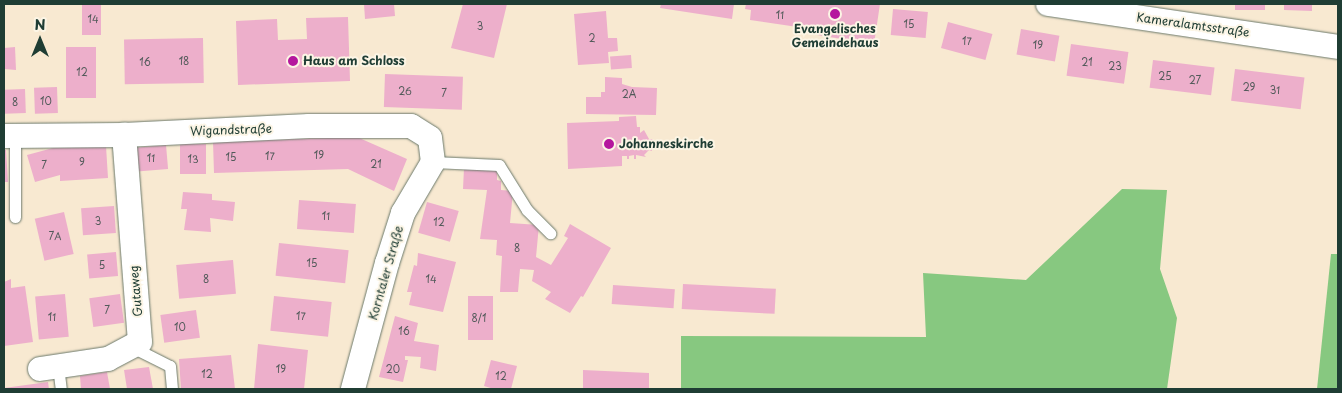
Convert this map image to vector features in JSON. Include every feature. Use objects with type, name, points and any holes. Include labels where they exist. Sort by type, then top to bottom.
[{"type":"street","name":"Kameralamtsstraße","points":[[1048,4],[1338,47]]},
{"type":"street","name":"Wigandstraße","points":[[10,136],[124,134],[309,126],[411,126],[430,138],[433,162]]},
{"type":"street","name":"Gutaweg","points":[[124,134],[140,342],[132,347]]},
{"type":"street","name":"Korntaler Straße","points":[[353,389],[387,263],[403,213],[433,162]]},
{"type":"street","points":[[49,367],[108,360],[132,347]]},
{"type":"lane","points":[[10,136],[15,217]]},
{"type":"lane","points":[[433,162],[500,165],[527,210],[550,233]]},
{"type":"lane","points":[[132,347],[170,366],[172,389]]},
{"type":"lane","points":[[49,367],[61,389]]},
{"type":"green space","points":[[1122,189],[1167,190],[1160,269],[1177,318],[1167,389],[681,389],[681,336],[926,337],[923,273],[1026,280]]},
{"type":"green space","points":[[1331,254],[1338,254],[1338,389],[1317,389]]},
{"type":"building","points":[[82,4],[101,4],[101,35],[82,35]]},
{"type":"building","points":[[364,4],[394,4],[395,16],[365,19]]},
{"type":"building","points":[[463,4],[507,4],[494,58],[451,48]]},
{"type":"building","points":[[661,4],[734,4],[732,19],[660,8]]},
{"type":"building","points":[[746,4],[880,4],[874,44],[817,35],[818,30],[750,20],[751,10],[745,9]]},
{"type":"building","points":[[1235,4],[1265,4],[1265,10],[1235,10]]},
{"type":"building","points":[[1284,4],[1312,4],[1312,11],[1284,10]]},
{"type":"building","points":[[893,9],[928,12],[926,38],[891,35]]},
{"type":"building","points":[[606,11],[608,38],[617,38],[618,51],[608,52],[609,63],[578,65],[574,14]]},
{"type":"building","name":"Haus am Schloss","points":[[348,17],[350,81],[238,85],[236,21],[277,19],[278,40],[307,39],[306,18]]},
{"type":"building","points":[[948,22],[992,34],[985,60],[941,48]]},
{"type":"building","points":[[1021,29],[1059,36],[1055,61],[1016,55]]},
{"type":"building","points":[[203,38],[204,83],[125,84],[124,39]]},
{"type":"building","points":[[1071,44],[1128,52],[1124,84],[1067,76]]},
{"type":"building","points":[[15,47],[16,70],[4,69],[4,48]]},
{"type":"building","points":[[66,47],[96,47],[96,98],[66,98]]},
{"type":"building","points":[[631,55],[632,68],[611,69],[610,56]]},
{"type":"building","points":[[1153,60],[1215,68],[1211,95],[1150,88]]},
{"type":"building","points":[[1235,69],[1304,78],[1301,109],[1231,101]]},
{"type":"building","points":[[385,74],[463,77],[462,110],[384,107]]},
{"type":"building","points":[[605,77],[622,78],[622,84],[632,87],[657,88],[656,115],[586,114],[586,97],[601,97],[601,92],[605,92]]},
{"type":"building","points":[[57,87],[58,113],[35,114],[34,88]]},
{"type":"building","points":[[25,89],[26,113],[5,114],[4,90]]},
{"type":"building","name":"Johanneskirche","points":[[636,116],[637,127],[640,127],[640,133],[644,130],[649,139],[653,139],[650,141],[652,151],[649,150],[644,155],[646,157],[636,155],[636,159],[634,159],[634,155],[629,156],[629,159],[627,159],[627,156],[622,156],[622,166],[568,169],[567,123],[619,121],[619,117]]},
{"type":"building","points":[[357,137],[407,159],[394,191],[348,169],[214,173],[213,142]]},
{"type":"building","points":[[180,144],[206,144],[206,174],[180,174]]},
{"type":"building","points":[[166,145],[168,169],[137,172],[135,148]]},
{"type":"building","points":[[106,146],[108,178],[60,181],[60,175],[35,182],[27,155],[53,148]]},
{"type":"building","points":[[4,150],[6,150],[8,182],[4,182]]},
{"type":"building","points":[[464,168],[497,169],[497,180],[501,181],[501,190],[513,191],[510,223],[539,225],[536,257],[551,265],[568,238],[564,236],[570,224],[611,248],[583,297],[581,296],[570,313],[545,299],[551,292],[532,281],[534,270],[520,269],[518,292],[500,292],[502,256],[496,255],[497,240],[480,239],[487,190],[463,189]]},
{"type":"building","points":[[183,192],[212,194],[212,200],[235,202],[233,221],[210,218],[211,232],[184,230],[187,209],[181,209]]},
{"type":"building","points":[[299,200],[356,204],[354,233],[297,229]]},
{"type":"building","points":[[427,202],[459,211],[450,242],[418,233]]},
{"type":"building","points":[[114,206],[116,233],[83,235],[81,208]]},
{"type":"building","points":[[64,212],[74,254],[44,261],[35,219]]},
{"type":"building","points":[[279,243],[349,250],[345,283],[276,276]]},
{"type":"building","points":[[116,252],[118,276],[89,278],[87,255]]},
{"type":"building","points":[[418,253],[456,262],[443,312],[409,305],[412,292],[407,292],[414,265],[417,266]]},
{"type":"building","points":[[233,260],[236,294],[179,299],[176,265]]},
{"type":"building","points":[[11,279],[11,288],[25,286],[33,342],[4,346],[4,282]]},
{"type":"building","points":[[683,284],[776,289],[775,314],[682,309]]},
{"type":"building","points":[[613,285],[675,289],[674,308],[612,304]]},
{"type":"building","points":[[65,294],[69,337],[39,339],[35,297]]},
{"type":"building","points":[[120,294],[124,323],[93,327],[89,298]]},
{"type":"building","points":[[274,296],[332,302],[328,337],[270,331]]},
{"type":"building","points":[[468,296],[493,296],[493,340],[468,340]]},
{"type":"building","points":[[196,310],[200,338],[164,343],[160,315]]},
{"type":"building","points":[[395,316],[418,323],[414,341],[439,345],[436,371],[420,368],[421,357],[405,356],[405,360],[408,360],[403,382],[379,377]]},
{"type":"building","points":[[258,344],[308,350],[304,389],[254,389]]},
{"type":"building","points":[[231,355],[235,389],[181,389],[179,359]]},
{"type":"building","points":[[491,360],[517,366],[511,389],[494,389],[484,386]]},
{"type":"building","points":[[149,367],[153,389],[127,389],[124,370]]},
{"type":"building","points":[[583,370],[649,373],[649,389],[583,389]]},
{"type":"building","points":[[107,372],[110,389],[81,389],[80,376]]},
{"type":"building","points":[[48,382],[49,389],[4,389],[4,388]]},
{"type":"place","name":"Evangelisches Gemeindehaus","points":[[835,14]]},
{"type":"place","name":"Haus am Schloss","points":[[293,61]]},
{"type":"place","name":"Johanneskirche","points":[[609,144]]}]
